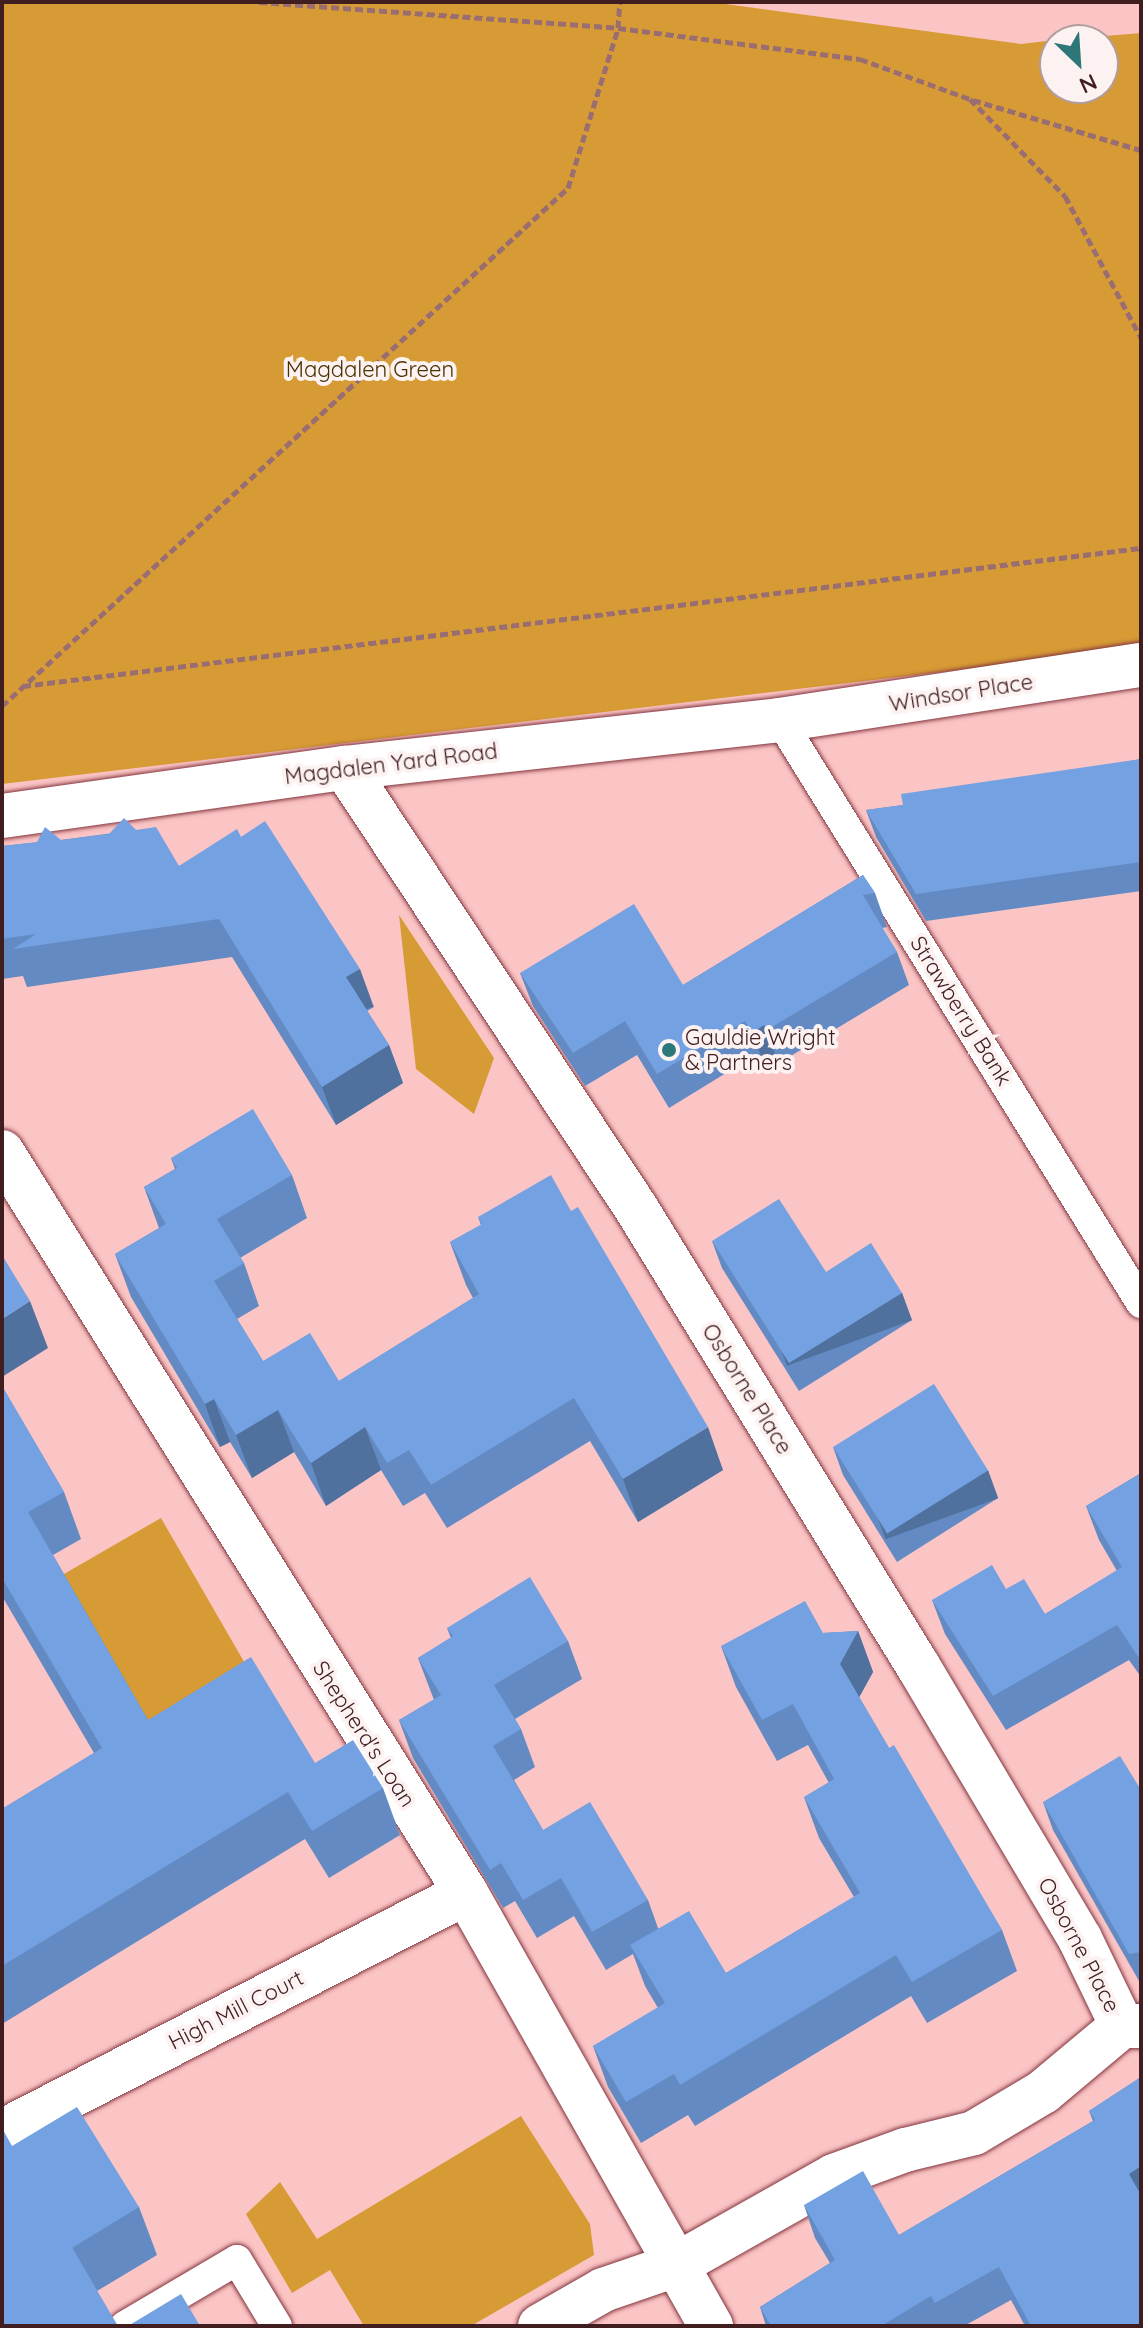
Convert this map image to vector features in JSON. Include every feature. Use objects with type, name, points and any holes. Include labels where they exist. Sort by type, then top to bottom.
[{"type":"street","name":"Windsor Place","points":[[780,720],[1141,665]]},
{"type":"street","name":"Magdalen Yard Road","points":[[2,816],[345,768],[780,720]]},
{"type":"street","name":"Osborne Place","points":[[345,768],[652,1235],[1132,2026],[1043,2092],[974,2133],[905,2150],[834,2176],[676,2265],[603,2290],[540,2326]]},
{"type":"street","name":"Shepherd's Loan","points":[[2,1152],[466,1893],[711,2326]]},
{"type":"street","name":"High Mill Court","points":[[7,2129],[466,1893]]},
{"type":"lane","name":"Strawberry Bank","points":[[780,720],[1141,1303]]},
{"type":"lane","points":[[125,2326],[237,2260],[277,2326]]},
{"type":"path","points":[[259,2],[618,28],[860,59],[970,99],[1141,150]]},
{"type":"path","points":[[2,706],[568,188],[618,28],[620,2]]},
{"type":"path","points":[[970,99],[1065,196],[1141,338]]},
{"type":"path","points":[[23,686],[1141,548]]},
{"type":"green space","name":"Magdalen Green","points":[[2,2],[711,2],[1021,44],[1039,42],[1039,104],[1119,104],[1119,35],[1141,33],[1141,648],[2,784]]},
{"type":"green space","points":[[399,915],[494,1058],[474,1114],[416,1069]]},
{"type":"green space","points":[[161,1518],[261,1691],[156,1752],[56,1578]]},
{"type":"green space","points":[[521,2116],[590,2224],[594,2255],[471,2326],[364,2326],[330,2270],[292,2293],[246,2214],[280,2182],[317,2239]]},
{"type":"building","points":[[1141,759],[1141,862],[916,894],[866,810],[903,805],[901,794]]},
{"type":"building","points":[[124,818],[136,830],[156,827],[179,866],[237,829],[241,837],[265,821],[360,969],[346,977],[389,1045],[322,1087],[219,919],[13,949],[36,934],[2,939],[2,846],[37,842],[45,827],[61,840],[109,834]]},
{"type":"building","points":[[863,875],[875,893],[863,895],[897,952],[767,1030],[764,1025],[752,1033],[745,1021],[657,1074],[625,1021],[573,1053],[520,973],[634,904],[683,985]]},
{"type":"building","points":[[253,1109],[292,1175],[217,1219],[244,1263],[214,1281],[263,1361],[310,1333],[339,1381],[479,1294],[450,1242],[482,1224],[478,1217],[551,1175],[571,1211],[578,1207],[708,1427],[623,1479],[574,1398],[431,1485],[409,1450],[387,1463],[365,1427],[311,1463],[278,1410],[236,1435],[214,1399],[205,1404],[115,1254],[166,1224],[144,1187],[177,1168],[171,1158]]},
{"type":"building","points":[[779,1199],[826,1272],[871,1243],[902,1293],[789,1363],[712,1241]]},
{"type":"building","points":[[2,1255],[30,1301],[2,1319]]},
{"type":"building","points":[[934,1384],[988,1471],[887,1534],[833,1447]]},
{"type":"building","points":[[2,1386],[64,1492],[28,1512],[148,1720],[251,1657],[315,1763],[353,1740],[383,1788],[312,1831],[288,1792],[2,1966],[2,1809],[102,1748],[2,1578]]},
{"type":"building","points":[[1141,1473],[1141,1661],[1117,1625],[993,1696],[932,1600],[992,1565],[1006,1589],[1024,1579],[1045,1614],[1122,1567],[1086,1506]]},
{"type":"building","points":[[530,1577],[568,1641],[494,1685],[521,1729],[493,1746],[543,1830],[590,1802],[648,1900],[592,1932],[561,1878],[523,1900],[501,1863],[490,1870],[399,1720],[441,1695],[418,1658],[453,1636],[447,1628]]},
{"type":"building","points":[[805,1601],[823,1633],[858,1631],[840,1664],[889,1748],[894,1745],[1002,1930],[912,1982],[896,1955],[680,2085],[674,2074],[626,2102],[593,2046],[665,2003],[630,1945],[689,1911],[726,1973],[860,1893],[804,1797],[834,1779],[793,1704],[762,1720],[721,1646]]},
{"type":"building","points":[[1120,1756],[1141,1790],[1141,1952],[1129,1954],[1043,1802]]},
{"type":"building","points":[[1141,2077],[1141,2166],[1129,2174],[1141,2195],[1141,2326],[1031,2326],[999,2267],[935,2303],[931,2296],[881,2326],[771,2326],[760,2307],[835,2260],[804,2205],[863,2171],[899,2235],[1095,2120],[1089,2111]]},
{"type":"building","points":[[77,2107],[139,2207],[72,2248],[118,2326],[2,2326],[2,2128],[12,2146]]},
{"type":"building","points":[[181,2294],[200,2326],[128,2326]]},
{"type":"place","name":"Gauldie Wright & Partners","points":[[669,1050]]}]
